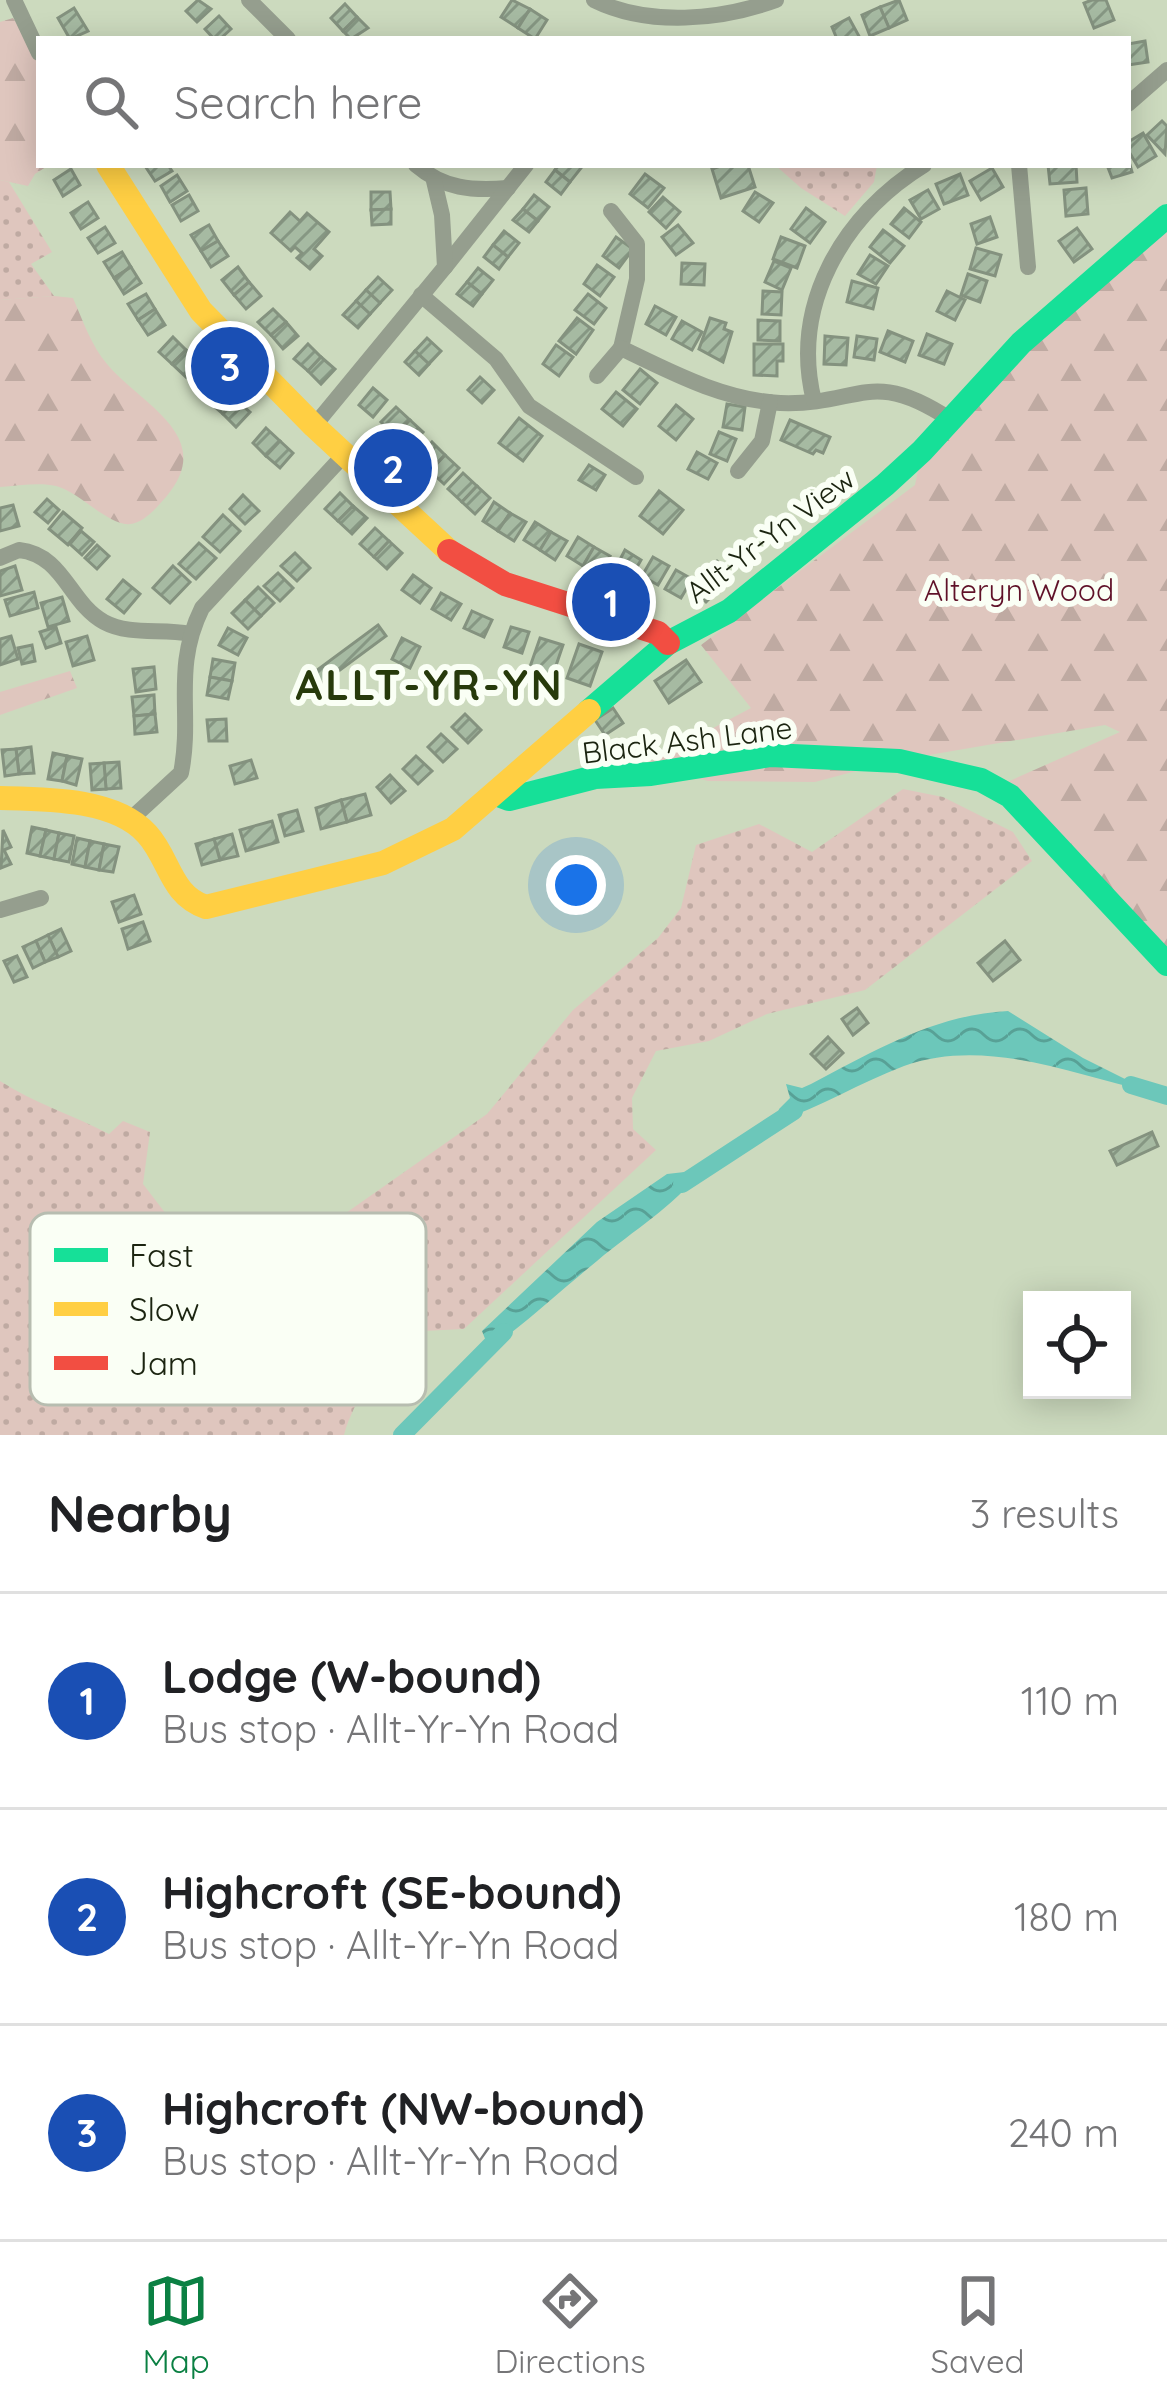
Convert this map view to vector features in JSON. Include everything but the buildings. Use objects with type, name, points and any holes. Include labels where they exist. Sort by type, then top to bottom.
[{"type":"street","points":[[14,0],[36,47]]},
{"type":"street","points":[[249,0],[285,36]]},
{"type":"street","points":[[594,0],[635,13],[692,16],[744,11],[776,0]]},
{"type":"street","points":[[1131,101],[1167,70]]},
{"type":"street","points":[[110,168],[201,311],[344,455],[455,556],[505,584],[658,633],[668,644]]},
{"type":"street","points":[[419,168],[434,181],[474,191],[508,188]]},
{"type":"street","points":[[314,426],[524,168]]},
{"type":"street","points":[[814,401],[808,376],[808,326],[821,281],[868,210],[920,168]]},
{"type":"street","points":[[1019,168],[1028,267]]},
{"type":"street","points":[[434,181],[445,267]]},
{"type":"street","points":[[597,376],[621,348],[637,278],[637,244],[611,212]]},
{"type":"street","name":"Allt-Yr-Yn View","points":[[130,819],[148,834],[181,891],[194,905],[206,907],[383,863],[453,829],[668,644],[729,611],[885,485],[1021,343],[1167,216]]},
{"type":"street","points":[[421,296],[496,358],[529,406],[636,478]]},
{"type":"street","points":[[621,348],[690,381],[770,402],[814,401],[874,389],[922,400],[951,420]]},
{"type":"street","points":[[738,471],[762,441],[770,402]]},
{"type":"street","points":[[0,798],[60,803],[130,819],[182,773],[182,690],[190,634],[202,608],[344,455]]},
{"type":"street","points":[[0,558],[19,550],[45,559],[105,623],[122,629],[190,634]]},
{"type":"street","name":"Black Ash Lane","points":[[496,794],[509,799],[595,777],[651,774],[771,755],[899,761],[981,780],[1010,796],[1167,964]]},
{"type":"street","points":[[0,910],[41,898]]},
{"type":"green space","points":[[13,18],[36,51],[36,168],[44,168],[28,186],[0,180],[0,22]]},
{"type":"green space","points":[[778,168],[876,168],[874,182],[845,216]]},
{"type":"green space","points":[[0,180],[9,182],[52,252],[31,264],[54,296],[0,300]]},
{"type":"green space","name":"Alteryn Wood","points":[[1167,216],[1167,964],[1007,782],[1120,732],[1105,725],[894,761],[815,782],[708,781],[645,764],[751,708],[701,645],[915,485],[922,451]]},
{"type":"green space","points":[[73,298],[101,357],[179,439],[180,475],[159,505],[135,523],[113,520],[56,486],[0,487],[0,300]]},
{"type":"green space","points":[[70,671],[77,688],[0,715],[0,692]]},
{"type":"green space","points":[[903,789],[943,797],[1013,832],[1032,861],[865,990],[767,1014],[709,1041],[656,1051],[632,1098],[633,1129],[656,1150],[464,1329],[426,1331],[426,1213],[346,1213],[487,1114],[573,1010],[658,938],[681,908],[696,845],[759,824],[812,852]]},
{"type":"green space","points":[[0,1081],[109,1134],[123,1121],[150,1132],[143,1184],[165,1213],[30,1213],[30,1405],[356,1405],[344,1435],[0,1435]]},
{"type":"water","points":[[1008,1011],[1083,1058],[1151,1092],[1028,1061],[966,1055],[904,1066],[776,1122],[779,1109],[790,1098],[786,1084],[802,1088],[930,1027]]},
{"type":"water","points":[[702,1170],[666,1207],[489,1349],[482,1331],[597,1222],[667,1174]]},
{"type":"waterway","points":[[1131,1085],[1167,1096]]},
{"type":"waterway","points":[[682,1184],[794,1111]]},
{"type":"waterway","points":[[402,1435],[504,1332]]},
{"type":"traffic: fast","points":[[589,711],[668,643],[729,611],[885,485],[1021,343],[1167,216]]},
{"type":"traffic: fast","points":[[496,794],[509,799],[595,777],[651,774],[771,755],[899,761],[981,780],[1010,796],[1167,964]]},
{"type":"traffic: slow","points":[[110,168],[201,311],[314,426],[449,551]]},
{"type":"traffic: slow","points":[[0,798],[78,803],[117,813],[147,834],[185,894],[206,907],[383,863],[453,829],[589,711]]},
{"type":"traffic: jam","points":[[449,551],[505,584],[658,633],[668,643]]},
{"type":"place","name":"Highcroft (NW-bound)","points":[[230,366]]},
{"type":"place","name":"Highcroft (SE-bound)","points":[[393,468]]},
{"type":"place","name":"Lodge (W-bound)","points":[[611,602]]},
{"type":"district","name":"ALLT-YR-YN","points":[[430,684]]}]
